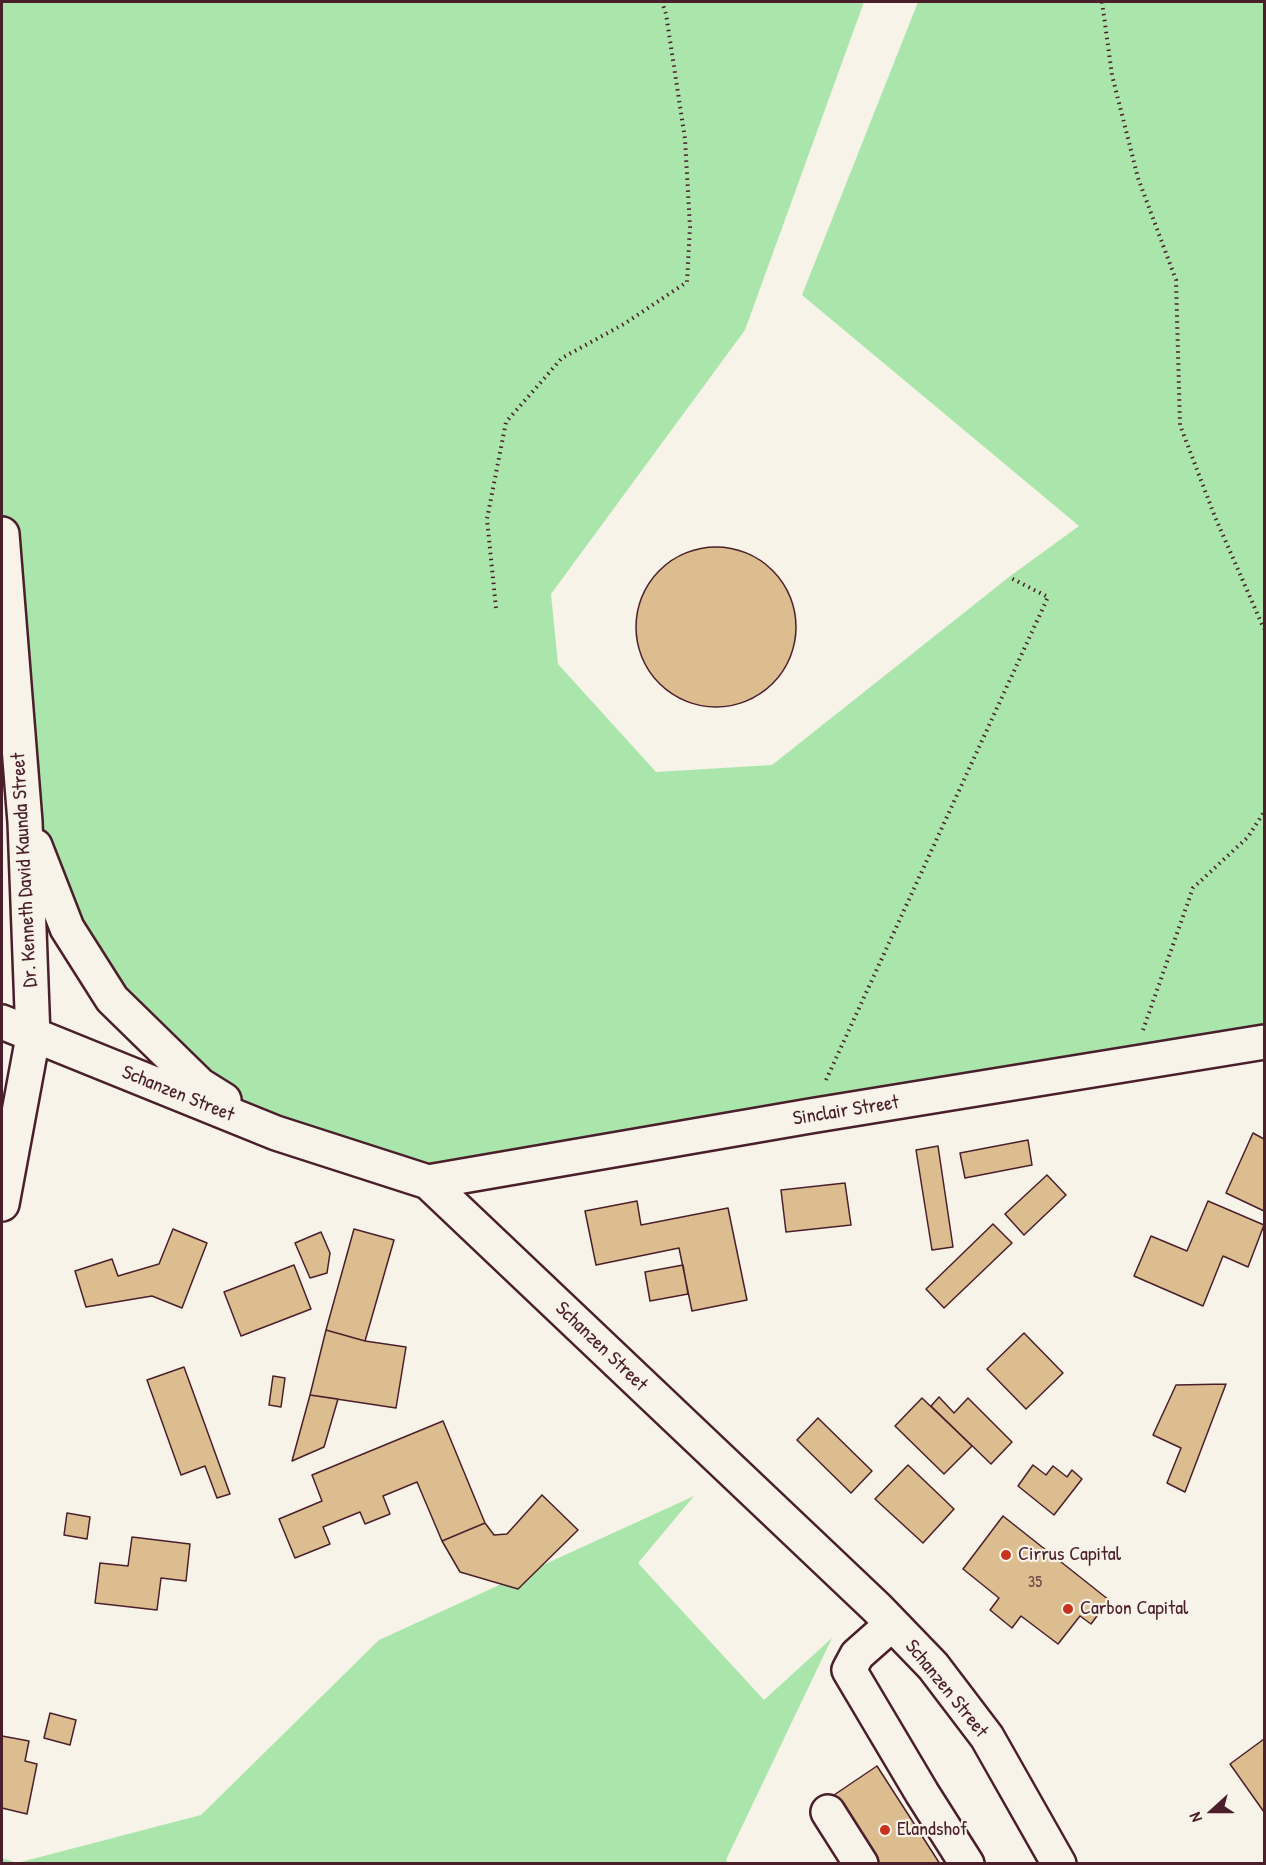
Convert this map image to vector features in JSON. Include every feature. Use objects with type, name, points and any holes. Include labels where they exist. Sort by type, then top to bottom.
[{"type":"street","name":"Dr. Kenneth David Kaunda Street","points":[[2,534],[25,822],[33,1036],[2,1204]]},
{"type":"street","points":[[25,822],[67,928],[112,999],[200,1085],[276,1132]]},
{"type":"street","name":"Schanzen Street","points":[[2,1022],[276,1132],[428,1182],[892,1624],[933,1666],[987,1737],[1059,1863]]},
{"type":"street","name":"Sinclair Street","points":[[428,1182],[810,1116],[1264,1042]]},
{"type":"street","points":[[892,1624],[857,1654],[849,1670],[922,1793],[968,1863]]},
{"type":"street","points":[[828,1812],[861,1863]]},
{"type":"path","points":[[496,608],[487,519],[506,422],[562,358],[624,324],[687,282],[690,227],[685,139],[666,14],[662,2]]},
{"type":"path","points":[[1102,2],[1112,75],[1138,178],[1176,280],[1180,425],[1215,517],[1264,629]]},
{"type":"path","points":[[810,1116],[1048,597],[1009,577]]},
{"type":"path","points":[[1130,1064],[1193,888],[1248,837],[1264,812]]},
{"type":"green space","points":[[2,2],[864,2],[745,330],[551,594],[558,664],[656,772],[772,765],[1009,577],[1079,526],[802,295],[918,2],[1264,2],[1264,1042],[428,1182],[276,1133],[112,999],[25,822],[2,534]]},
{"type":"green space","points":[[694,1496],[638,1563],[764,1700],[832,1638],[726,1860],[728,1863],[2,1864],[2,1858],[17,1863],[201,1815],[379,1640]]},
{"type":"building","points":[[716,547],[747,553],[772,571],[790,596],[796,627],[790,658],[772,683],[747,701],[716,707],[685,701],[660,683],[642,658],[636,627],[642,596],[660,571],[685,553]]},
{"type":"building","points":[[1253,1133],[1264,1139],[1264,1211],[1226,1193]]},
{"type":"building","points":[[1028,1140],[1032,1165],[965,1178],[960,1153]]},
{"type":"building","points":[[938,1146],[953,1247],[932,1250],[916,1150]]},
{"type":"building","points":[[1047,1175],[1066,1195],[1024,1235],[1005,1214]]},
{"type":"building","points":[[845,1183],[851,1225],[786,1232],[781,1190]]},
{"type":"building","points":[[637,1201],[641,1225],[728,1208],[747,1300],[692,1311],[679,1248],[596,1265],[585,1211]]},
{"type":"building","points":[[1208,1201],[1264,1225],[1248,1267],[1223,1256],[1203,1306],[1134,1276],[1151,1236],[1187,1251]]},
{"type":"building","points":[[993,1224],[1012,1243],[944,1308],[926,1289]]},
{"type":"building","points":[[173,1229],[207,1243],[182,1308],[152,1296],[86,1307],[75,1271],[112,1259],[118,1276],[159,1264]]},
{"type":"building","points":[[354,1229],[394,1240],[365,1341],[326,1330]]},
{"type":"building","points":[[321,1232],[330,1253],[327,1273],[310,1278],[295,1243]]},
{"type":"building","points":[[294,1265],[311,1309],[241,1336],[224,1292]]},
{"type":"building","points":[[683,1265],[688,1294],[650,1301],[645,1272]]},
{"type":"building","points":[[326,1330],[365,1341],[406,1347],[396,1408],[310,1395]]},
{"type":"building","points":[[1024,1333],[1063,1373],[1026,1409],[987,1369]]},
{"type":"building","points":[[184,1367],[230,1494],[217,1498],[205,1466],[181,1475],[147,1380]]},
{"type":"building","points":[[273,1376],[285,1378],[281,1407],[269,1405]]},
{"type":"building","points":[[1226,1384],[1185,1492],[1167,1483],[1181,1448],[1153,1435],[1176,1385]]},
{"type":"building","points":[[310,1395],[338,1399],[324,1447],[292,1461]]},
{"type":"building","points":[[939,1397],[954,1413],[968,1398],[1012,1442],[991,1464],[931,1406]]},
{"type":"building","points":[[922,1398],[972,1446],[944,1474],[895,1426]]},
{"type":"building","points":[[818,1418],[872,1471],[851,1493],[797,1440]]},
{"type":"building","points":[[443,1421],[485,1523],[442,1541],[417,1482],[383,1496],[390,1514],[365,1524],[360,1512],[323,1527],[330,1544],[295,1558],[279,1519],[322,1501],[312,1475]]},
{"type":"building","points":[[908,1465],[954,1509],[923,1543],[875,1499]]},
{"type":"building","points":[[1033,1465],[1046,1475],[1053,1466],[1067,1477],[1072,1470],[1082,1479],[1054,1515],[1018,1486]]},
{"type":"building","points":[[542,1495],[578,1530],[518,1589],[460,1572],[442,1541],[485,1523],[494,1535],[507,1534]]},
{"type":"building","points":[[67,1513],[90,1517],[87,1539],[64,1535]]},
{"type":"building","points":[[1003,1516],[1109,1600],[1091,1624],[1080,1616],[1058,1644],[1021,1616],[1012,1628],[990,1610],[999,1598],[963,1569]]},
{"type":"building","points":[[132,1537],[190,1544],[186,1581],[161,1578],[157,1610],[95,1603],[100,1563],[128,1566]]},
{"type":"building","points":[[50,1713],[76,1720],[70,1745],[44,1738]]},
{"type":"building","points":[[2,1736],[29,1741],[25,1761],[37,1764],[27,1814],[2,1808]]},
{"type":"building","points":[[1264,1739],[1264,1812],[1230,1764]]},
{"type":"building","name":"Elandshof","points":[[877,1766],[940,1864],[872,1864],[831,1797]]},
{"type":"place","name":"Cirrus Capital","points":[[1006,1555]]},
{"type":"place","name":"Carbon Capital","points":[[1068,1609]]},
{"type":"place","name":"Elandshof","points":[[885,1830]]}]
